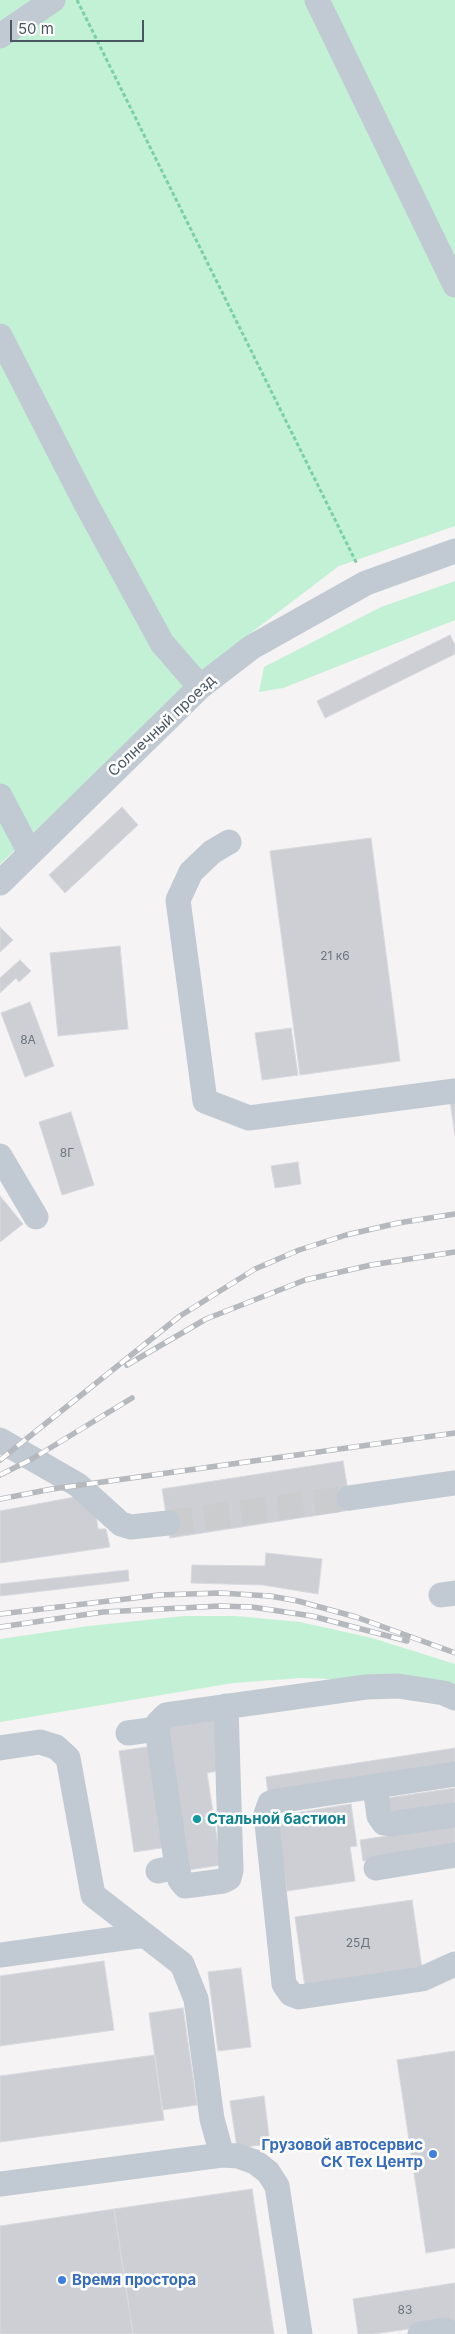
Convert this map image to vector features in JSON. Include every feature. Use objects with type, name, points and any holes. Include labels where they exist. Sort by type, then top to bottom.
[{"type":"street","points":[[0,36],[53,0]]},
{"type":"street","points":[[317,0],[455,285]]},
{"type":"street","points":[[0,336],[84,500],[162,643],[200,687]]},
{"type":"street","name":"Солнечный проезд","points":[[0,883],[200,687],[252,647],[366,583],[455,551]]},
{"type":"street","points":[[0,796],[30,853]]},
{"type":"street","points":[[228,842],[212,852],[191,872],[178,900],[205,1101],[249,1118],[455,1091]]},
{"type":"street","points":[[0,1156],[36,1217]]},
{"type":"street","points":[[0,1440],[78,1485],[121,1524],[131,1527],[168,1523]]},
{"type":"street","points":[[349,1498],[455,1483]]},
{"type":"street","points":[[226,1706],[231,1870],[229,1878],[223,1881],[186,1886],[167,1865],[157,1729],[158,1723],[166,1715],[226,1706],[366,1687],[398,1686],[444,1694],[455,1698]]},
{"type":"street","points":[[128,1733],[157,1729]]},
{"type":"street","points":[[0,1748],[40,1742],[56,1746],[68,1758],[93,1895],[182,1964],[196,1999],[212,2119],[222,2155]]},
{"type":"street","points":[[455,1774],[276,1801],[266,1808],[286,1990],[299,1997],[422,1979],[455,1964]]},
{"type":"street","points":[[375,1786],[379,1816],[384,1823],[390,1824],[455,1814]]},
{"type":"street","points":[[376,1868],[455,1855]]},
{"type":"street","points":[[0,1955],[144,1935]]},
{"type":"street","points":[[0,2184],[222,2155],[238,2156],[255,2162],[268,2172],[277,2186],[300,2334]]},
{"type":"street","points":[[420,2334],[446,2330],[453,2334]]},
{"type":"path","points":[[77,0],[366,583]]},
{"type":"green space","points":[[0,0],[455,0],[455,526],[339,566],[223,654],[0,864]]},
{"type":"green space","points":[[455,581],[455,620],[283,688],[259,692],[264,667],[381,607]]},
{"type":"green space","points":[[184,1616],[235,1616],[300,1622],[372,1638],[455,1664],[455,1687],[361,1680],[301,1678],[233,1683],[0,1722],[0,1639],[89,1626]]},
{"type":"building","points":[[450,635],[455,645],[455,654],[325,718],[317,701]]},
{"type":"building","points":[[122,807],[138,825],[65,893],[49,875]]},
{"type":"building","points":[[371,838],[400,1061],[300,1075],[270,851]]},
{"type":"building","points":[[0,927],[13,940],[0,952]]},
{"type":"building","points":[[120,946],[128,1029],[58,1036],[50,953]]},
{"type":"building","points":[[20,960],[31,971],[19,982],[16,978],[0,993],[0,978]]},
{"type":"building","points":[[30,1002],[54,1066],[25,1077],[1,1013]]},
{"type":"building","points":[[291,1028],[298,1075],[262,1080],[255,1033]]},
{"type":"building","points":[[455,1099],[455,1136],[450,1100]]},
{"type":"building","points":[[71,1112],[94,1185],[62,1195],[39,1122]]},
{"type":"building","points":[[298,1162],[301,1184],[275,1188],[271,1166]]},
{"type":"building","points":[[0,1196],[23,1224],[0,1242]]},
{"type":"building","points":[[343,1461],[351,1510],[170,1538],[162,1489]]},
{"type":"building","points":[[80,1496],[95,1506],[98,1529],[106,1529],[110,1547],[0,1563],[0,1511]]},
{"type":"building","points":[[266,1553],[322,1559],[318,1594],[263,1585],[191,1583],[192,1565],[265,1566]]},
{"type":"building","points":[[128,1570],[129,1581],[0,1596],[0,1584]]},
{"type":"building","name":"Стальной бастион","points":[[216,1714],[224,1770],[207,1773],[221,1865],[188,1870],[166,1721]]},
{"type":"building","points":[[153,1746],[168,1847],[134,1852],[119,1751]]},
{"type":"building","points":[[455,1748],[455,1766],[268,1794],[266,1777]]},
{"type":"building","points":[[455,1788],[455,1807],[390,1816],[387,1798]]},
{"type":"building","points":[[351,1804],[357,1846],[350,1847],[355,1881],[287,1891],[276,1816]]},
{"type":"building","points":[[455,1826],[455,1847],[363,1861],[360,1840]]},
{"type":"building","points":[[412,1900],[422,1969],[305,1987],[295,1917]]},
{"type":"building","points":[[104,1961],[114,2030],[0,2046],[0,1976]]},
{"type":"building","points":[[241,1968],[251,2047],[218,2051],[208,1972]]},
{"type":"building","points":[[183,2008],[197,2105],[162,2110],[149,2013]]},
{"type":"building","name":"Грузовой автосервис СК Тех Центр","points":[[455,2051],[455,2248],[426,2253],[397,2060]]},
{"type":"building","points":[[155,2055],[164,2120],[0,2142],[0,2076]]},
{"type":"building","points":[[264,2096],[270,2144],[237,2148],[230,2101]]},
{"type":"building","points":[[252,2189],[274,2334],[133,2334],[114,2209]]},
{"type":"building","name":"Время простора","points":[[114,2209],[133,2334],[0,2334],[0,2226]]},
{"type":"building","points":[[455,2283],[455,2322],[374,2334],[358,2334],[353,2299]]},
{"type":"tunnel","points":[[168,1523],[349,1498]]},
{"type":"railway","points":[[0,1460],[180,1316],[255,1269],[299,1250],[346,1235],[398,1223],[455,1214]]},
{"type":"railway","points":[[127,1365],[206,1319],[305,1280],[371,1265],[455,1252]]},
{"type":"railway","points":[[0,1475],[32,1459],[132,1398]]},
{"type":"railway","points":[[0,1499],[52,1489],[455,1433]]},
{"type":"railway","points":[[0,1614],[159,1595],[220,1593],[270,1596],[298,1601],[356,1617],[455,1653]]},
{"type":"railway","points":[[0,1627],[103,1612],[220,1606],[252,1607],[312,1616],[407,1641]]},
{"type":"place","name":"Стальной бастион","points":[[197,1819]]},
{"type":"place","name":"Грузовой автосервис СК Тех Центр","points":[[433,2154]]},
{"type":"place","name":"Время простора","points":[[62,2280]]}]
